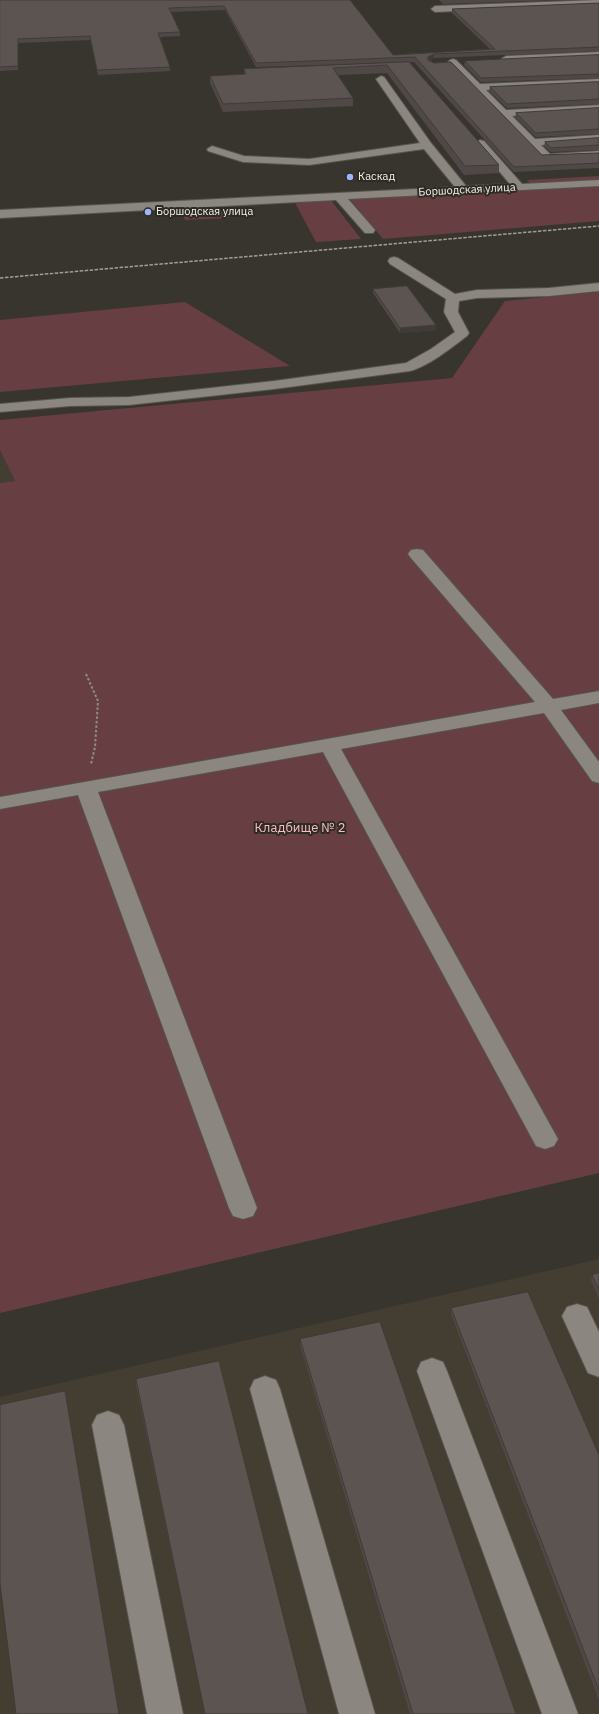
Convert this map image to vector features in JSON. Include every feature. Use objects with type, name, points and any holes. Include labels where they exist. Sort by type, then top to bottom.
[{"type":"street","points":[[526,5],[522,2],[557,0]]},
{"type":"street","points":[[435,9],[599,2]]},
{"type":"street","points":[[500,6],[507,15],[581,12]]},
{"type":"street","points":[[499,60],[594,55],[599,63]]},
{"type":"street","points":[[468,61],[450,62],[465,74],[547,157],[599,154]]},
{"type":"street","points":[[465,74],[481,73]]},
{"type":"street","points":[[381,79],[427,145],[463,190]]},
{"type":"street","points":[[478,87],[599,82]]},
{"type":"street","points":[[490,99],[505,99]]},
{"type":"street","points":[[503,113],[599,108]]},
{"type":"street","points":[[517,127],[532,126]]},
{"type":"street","points":[[473,136],[519,187]]},
{"type":"street","points":[[532,142],[599,138]]},
{"type":"street","points":[[212,149],[243,159],[309,162],[427,145]]},
{"type":"street","points":[[362,195],[355,186],[435,182]]},
{"type":"street","name":"Боршодская улица","points":[[0,214],[599,183]]},
{"type":"street","points":[[339,196],[369,230]]},
{"type":"street","points":[[394,261],[453,298],[477,294],[549,292],[599,287]]},
{"type":"street","points":[[0,408],[70,402],[129,401],[274,385],[410,367],[436,352],[462,333],[451,312],[453,298]]},
{"type":"street","points":[[417,554],[548,706],[599,777]]},
{"type":"street","points":[[0,803],[599,697]]},
{"type":"street","points":[[329,745],[545,1139]]},
{"type":"street","points":[[86,788],[242,1208]]},
{"type":"street","points":[[577,1316],[599,1364]]},
{"type":"street","points":[[432,1371],[560,1714]]},
{"type":"street","points":[[264,1389],[357,1714]]},
{"type":"street","points":[[108,1425],[165,1714]]},
{"type":"path","points":[[86,674],[98,701],[95,747],[86,788]]},
{"type":"shaded area","points":[[0,450],[15,481],[0,483]]},
{"type":"shaded area","points":[[599,1259],[599,1714],[0,1714],[0,1397]]},
{"type":"green space","points":[[599,176],[599,181],[531,184],[527,180]]},
{"type":"green space","points":[[599,186],[599,221],[383,239],[349,198]]},
{"type":"green space","points":[[330,199],[361,239],[316,242],[294,201]]},
{"type":"green space","points":[[243,207],[228,218],[185,220],[180,210]]},
{"type":"green space","name":"Кладбище № 2","points":[[599,292],[599,1173],[0,1313],[0,483],[15,481],[0,450],[0,420],[452,378],[505,301]]},
{"type":"green space","points":[[185,302],[290,366],[0,392],[0,320]]},
{"type":"building","points":[[0,0],[350,0],[393,55],[495,49],[452,9],[599,3],[599,47],[434,54],[428,57],[428,60],[434,63],[451,62],[542,155],[599,153],[599,163],[514,167],[415,57],[256,63],[224,6],[169,8],[180,32],[158,33],[170,67],[97,70],[90,36],[18,39],[18,66],[0,67]]},
{"type":"building","points":[[599,55],[599,74],[481,78],[465,61]]},
{"type":"building","points":[[409,62],[499,165],[465,166],[387,65],[333,68],[353,98],[223,104],[210,76],[246,74],[244,69]]},
{"type":"building","points":[[599,82],[599,99],[507,104],[490,87]]},
{"type":"building","points":[[599,108],[599,129],[536,133],[516,113]]},
{"type":"building","points":[[599,138],[599,145],[551,148],[545,142]]},
{"type":"building","points":[[407,286],[436,325],[400,328],[373,289]]},
{"type":"building","points":[[599,1273],[599,1290],[592,1275]]},
{"type":"building","points":[[528,1292],[599,1455],[599,1690],[451,1308]]},
{"type":"building","points":[[380,1322],[516,1714],[413,1714],[300,1339]]},
{"type":"building","points":[[219,1361],[308,1714],[205,1714],[136,1379]]},
{"type":"building","points":[[65,1391],[119,1714],[16,1714],[0,1583],[0,1405]]},
{"type":"railway","points":[[0,278],[599,226]]},
{"type":"place","name":"Каскад","points":[[350,177]]},
{"type":"place","name":"Боршодская улица","points":[[148,212]]}]
